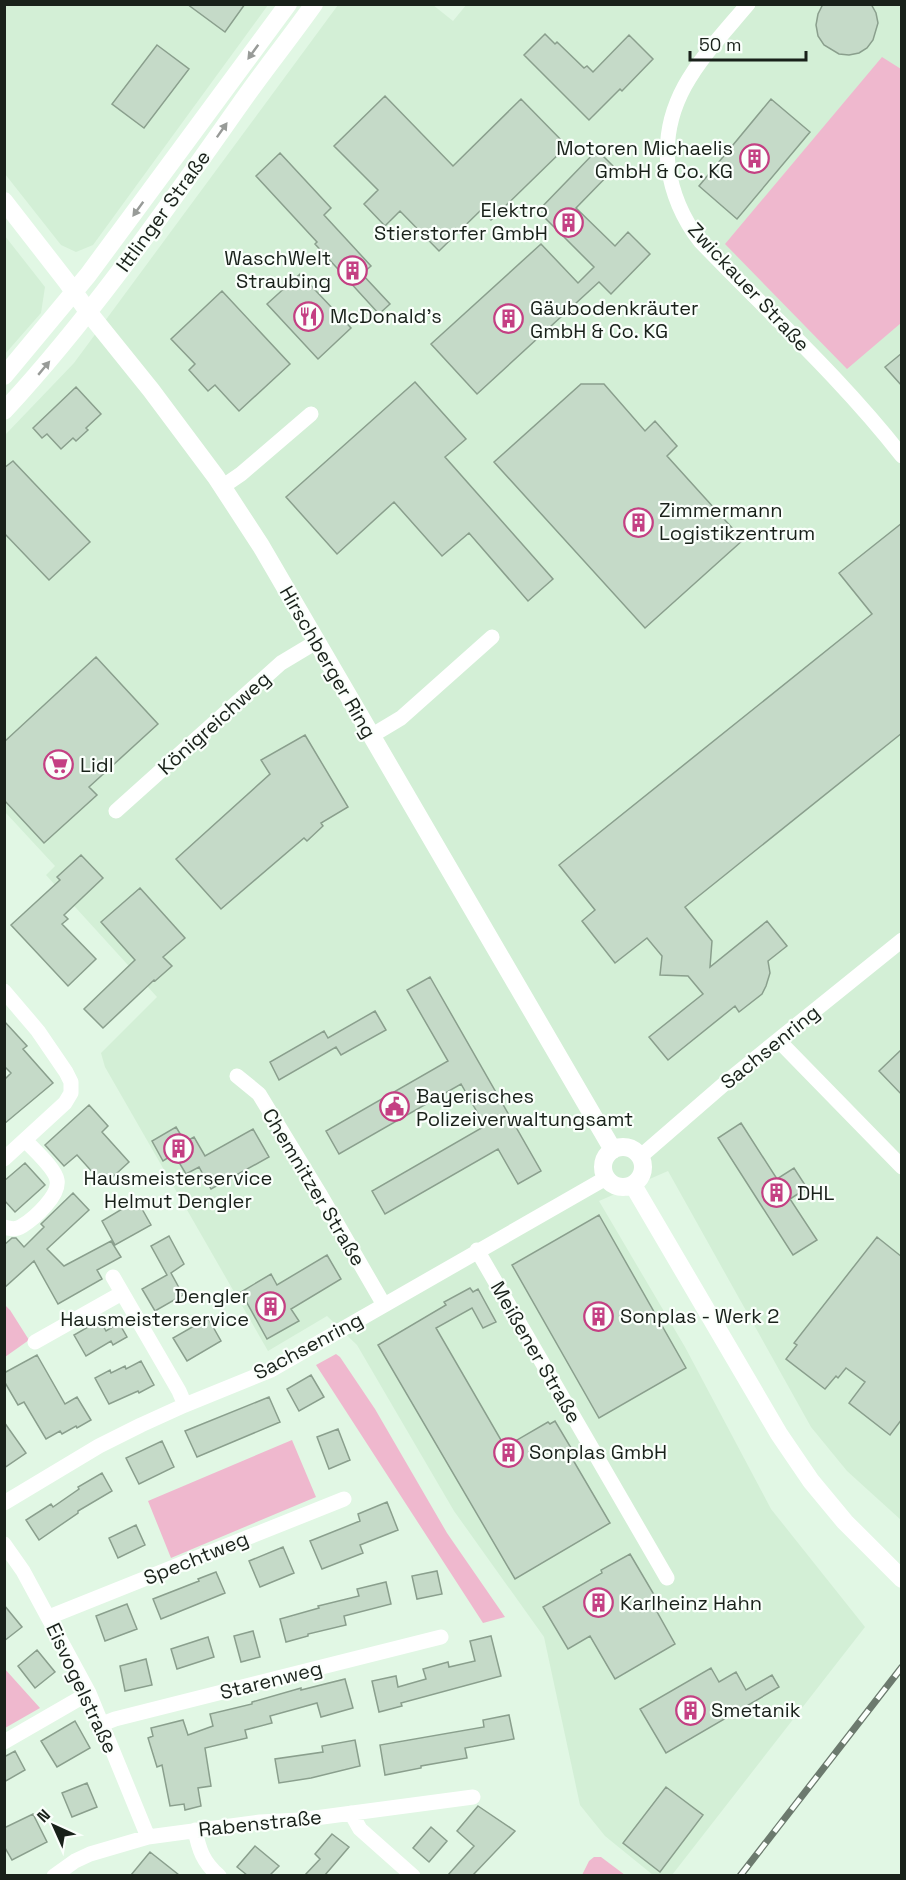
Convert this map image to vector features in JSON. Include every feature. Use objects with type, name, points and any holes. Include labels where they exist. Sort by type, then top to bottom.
[{"type":"street","name":"Ittlinger Straße","points":[[4,376],[95,266],[288,4]]},
{"type":"street","name":"Ittlinger Straße","points":[[4,411],[89,313],[314,4]]},
{"type":"street","name":"Zwickauer Straße","points":[[748,4],[701,60],[676,103],[670,123],[667,148],[670,182],[683,217],[700,241],[832,374],[902,456]]},
{"type":"street","name":"Hirschberger Ring","points":[[4,201],[151,390],[222,487],[261,546],[613,1150]]},
{"type":"street","points":[[222,487],[241,474],[310,414]]},
{"type":"street","points":[[371,736],[402,718],[492,637]]},
{"type":"street","name":"Königreichweg","points":[[116,811],[281,663],[316,642]]},
{"type":"street","name":"Sachsenring","points":[[641,1156],[723,1084],[902,940]]},
{"type":"street","points":[[4,991],[38,1031],[71,1082],[71,1092],[65,1103],[4,1160]]},
{"type":"street","points":[[778,1040],[902,1167]]},
{"type":"street","name":"Chemnitzer Straße","points":[[237,1076],[259,1094],[384,1305]]},
{"type":"street","points":[[4,1227],[12,1230],[21,1227],[52,1199],[57,1190],[54,1171],[25,1140]]},
{"type":"street","points":[[627,1147],[641,1156],[644,1167],[641,1177],[633,1185],[619,1187],[612,1185],[606,1178],[603,1164],[613,1150],[627,1147]]},
{"type":"street","name":"Sachsenring","points":[[4,1503],[99,1446],[185,1405],[271,1370],[606,1178]]},
{"type":"street","points":[[633,1185],[754,1392],[805,1472],[845,1522],[902,1579]]},
{"type":"street","name":"Meißener Straße","points":[[477,1251],[667,1578]]},
{"type":"street","points":[[112,1277],[185,1405]]},
{"type":"street","points":[[35,1342],[122,1293]]},
{"type":"street","name":"Spechtweg","points":[[49,1617],[344,1499]]},
{"type":"street","name":"Eisvogelstraße","points":[[4,1544],[23,1571],[49,1617],[88,1693],[148,1837]]},
{"type":"street","name":"Starenweg","points":[[102,1724],[441,1637]]},
{"type":"street","points":[[4,1742],[88,1693]]},
{"type":"street","name":"Rabenstraße","points":[[54,1875],[90,1854],[148,1837],[473,1797]]},
{"type":"street","points":[[351,1813],[360,1829],[413,1875]]},
{"type":"street","points":[[195,1830],[199,1847],[208,1866],[219,1875]]},
{"type":"shaded area","points":[[467,4],[901,5],[901,1520],[847,1471],[811,1427],[668,1171],[599,1201],[685,1347],[771,1509],[865,1627],[672,1875],[653,1875],[605,1836],[580,1805],[544,1637],[454,1511],[357,1345],[327,1316],[268,1351],[105,1067],[101,1053],[157,997],[46,875],[55,866],[5,812],[5,435],[74,363],[338,5],[433,5],[453,21]]},
{"type":"shaded area","points":[[5,5],[268,5],[93,245],[76,252],[61,245],[5,174]]},
{"type":"shaded area","points":[[882,57],[901,69],[901,323],[847,369],[725,244]]},
{"type":"shaded area","points":[[5,236],[45,287],[41,313],[5,354]]},
{"type":"shaded area","points":[[5,1305],[29,1340],[5,1357]]},
{"type":"shaded area","points":[[336,1354],[375,1409],[447,1533],[505,1617],[483,1623],[316,1365]]},
{"type":"shaded area","points":[[292,1440],[316,1497],[171,1558],[148,1501]]},
{"type":"shaded area","points":[[4,1668],[40,1708],[5,1728],[4,1727]]},
{"type":"shaded area","points":[[594,1857],[601,1857],[625,1875],[582,1875],[589,1861]]},
{"type":"building","points":[[187,4],[245,4],[225,32]]},
{"type":"building","points":[[823,4],[871,4],[878,23],[873,40],[867,48],[849,55],[839,54],[824,45],[818,36],[816,25]]},
{"type":"building","points":[[545,34],[555,44],[557,42],[584,68],[587,66],[593,72],[629,35],[653,59],[589,120],[524,55]]},
{"type":"building","points":[[157,45],[189,69],[144,128],[112,104]]},
{"type":"building","points":[[385,96],[453,166],[521,99],[567,146],[491,220],[481,210],[439,251],[400,211],[385,226],[364,204],[378,190],[334,146]]},
{"type":"building","name":"Motoren Michaelis GmbH & Co. KG","points":[[771,99],[810,132],[737,219],[699,186]]},
{"type":"building","name":"Gäubodenkräuter GmbH & Co. KG","points":[[597,150],[615,168],[576,208],[615,246],[628,232],[650,254],[611,294],[599,282],[477,394],[431,344],[541,244],[578,283],[594,267],[538,211]]},
{"type":"building","points":[[280,153],[331,208],[324,215],[371,266],[362,274],[390,304],[379,314],[256,176]]},
{"type":"building","name":"McDonald's","points":[[300,274],[351,328],[318,359],[267,304]]},
{"type":"building","points":[[222,291],[290,364],[239,411],[215,385],[208,391],[189,370],[195,364],[171,339]]},
{"type":"building","points":[[902,353],[902,386],[885,367]]},
{"type":"building","points":[[415,382],[466,439],[445,457],[553,579],[528,601],[469,533],[442,556],[394,502],[337,554],[286,497]]},
{"type":"building","name":"Zimmermann Logistikzentrum","points":[[581,384],[604,384],[645,431],[655,421],[677,446],[667,456],[743,540],[645,628],[494,462]]},
{"type":"building","points":[[76,387],[101,414],[76,441],[73,438],[61,449],[47,434],[42,438],[33,428]]},
{"type":"building","points":[[13,461],[90,542],[49,580],[4,533],[4,468]]},
{"type":"building","points":[[902,523],[902,733],[685,907],[712,941],[710,967],[767,921],[787,946],[768,961],[770,973],[762,994],[739,1012],[735,1006],[668,1060],[649,1037],[703,994],[688,976],[660,975],[662,956],[647,938],[615,963],[582,921],[595,910],[559,865],[872,614],[839,573]]},
{"type":"building","name":"Lidl","points":[[96,657],[158,724],[89,787],[97,795],[44,843],[4,800],[4,742]]},
{"type":"building","points":[[305,735],[348,807],[321,823],[323,826],[307,841],[304,838],[221,909],[176,859],[270,774],[261,760]]},
{"type":"building","points":[[81,855],[103,878],[64,915],[68,919],[62,924],[96,959],[68,986],[11,925],[60,880],[57,877]]},
{"type":"building","points":[[140,888],[185,938],[163,957],[172,966],[103,1028],[84,1009],[135,960],[101,922]]},
{"type":"building","name":"Bayerisches Polizeiverwaltungsamt","points":[[430,977],[541,1171],[518,1184],[498,1149],[385,1214],[372,1191],[485,1126],[461,1084],[339,1154],[326,1131],[448,1061],[407,990]]},
{"type":"building","points":[[375,1011],[386,1030],[341,1055],[336,1047],[279,1080],[270,1062],[324,1031],[328,1038]]},
{"type":"building","points":[[4,1021],[27,1046],[23,1049],[53,1083],[4,1124],[4,1080],[11,1073],[4,1066]]},
{"type":"building","points":[[902,1049],[902,1095],[879,1071]]},
{"type":"building","points":[[89,1105],[108,1126],[102,1132],[129,1162],[104,1185],[77,1155],[64,1166],[45,1145]]},
{"type":"building","name":"DHL","points":[[741,1123],[777,1179],[794,1168],[807,1188],[790,1199],[817,1240],[793,1255],[718,1138]]},
{"type":"building","points":[[176,1127],[185,1142],[194,1137],[205,1156],[253,1129],[269,1157],[211,1189],[199,1167],[186,1174],[174,1154],[163,1161],[152,1141]]},
{"type":"building","points":[[25,1163],[45,1185],[15,1212],[4,1200],[4,1181]]},
{"type":"building","points":[[73,1193],[89,1210],[47,1249],[64,1266],[111,1241],[121,1257],[97,1270],[102,1279],[58,1304],[34,1261],[4,1288],[4,1245],[12,1238],[16,1238],[24,1247],[44,1227],[41,1224]]},
{"type":"building","points":[[137,1200],[151,1225],[115,1245],[102,1221]]},
{"type":"building","name":"Sonplas - Werk 2","points":[[599,1215],[686,1368],[599,1418],[512,1265]]},
{"type":"building","points":[[169,1236],[184,1264],[171,1273],[183,1295],[155,1311],[142,1289],[167,1275],[151,1246]]},
{"type":"building","points":[[877,1237],[902,1257],[902,1419],[890,1435],[849,1403],[865,1382],[846,1368],[825,1389],[786,1359],[797,1345],[794,1343]]},
{"type":"building","points":[[327,1255],[341,1279],[291,1309],[299,1321],[267,1339],[241,1292],[271,1274],[277,1285]]},
{"type":"building","name":"Sonplas GmbH","points":[[470,1288],[473,1292],[478,1289],[496,1322],[483,1328],[472,1308],[436,1328],[505,1447],[548,1422],[550,1424],[555,1421],[577,1458],[573,1460],[610,1523],[515,1579],[378,1345],[446,1305],[444,1302]]},
{"type":"building","points":[[208,1318],[221,1341],[187,1361],[173,1338]]},
{"type":"building","points":[[100,1320],[106,1331],[119,1323],[127,1337],[113,1345],[111,1341],[86,1356],[74,1335]]},
{"type":"building","points":[[37,1355],[65,1404],[77,1397],[91,1420],[62,1434],[60,1431],[46,1439],[24,1402],[18,1405],[4,1381],[4,1373]]},
{"type":"building","points":[[141,1361],[154,1385],[109,1404],[95,1378],[110,1370],[111,1373],[125,1366],[126,1369]]},
{"type":"building","points":[[311,1375],[324,1397],[299,1411],[287,1389]]},
{"type":"building","points":[[269,1397],[280,1422],[197,1457],[185,1431]]},
{"type":"building","points":[[4,1422],[26,1453],[4,1468]]},
{"type":"building","points":[[338,1429],[350,1460],[329,1469],[317,1437]]},
{"type":"building","points":[[162,1441],[174,1467],[139,1484],[126,1458]]},
{"type":"building","points":[[102,1473],[112,1491],[78,1511],[39,1540],[26,1520],[51,1504],[53,1507],[79,1489],[78,1487]]},
{"type":"building","points":[[387,1502],[398,1530],[360,1545],[363,1553],[322,1569],[310,1541],[360,1521],[358,1514]]},
{"type":"building","points":[[136,1525],[145,1545],[118,1558],[109,1538]]},
{"type":"building","points":[[283,1547],[294,1573],[260,1587],[249,1561]]},
{"type":"building","points":[[630,1554],[656,1598],[651,1601],[675,1644],[615,1679],[590,1636],[568,1649],[543,1607]]},
{"type":"building","points":[[437,1571],[442,1594],[417,1599],[412,1576]]},
{"type":"building","points":[[216,1572],[225,1593],[161,1619],[153,1599]]},
{"type":"building","points":[[386,1582],[391,1604],[344,1616],[346,1625],[286,1642],[280,1619],[319,1608],[318,1606],[359,1596],[357,1589]]},
{"type":"building","points":[[127,1604],[137,1629],[105,1641],[96,1616]]},
{"type":"building","points":[[4,1605],[22,1627],[4,1641]]},
{"type":"building","points":[[253,1631],[260,1657],[241,1662],[234,1636]]},
{"type":"building","points":[[491,1636],[501,1676],[401,1703],[402,1706],[379,1712],[372,1681],[396,1676],[398,1687],[426,1679],[423,1669],[448,1662],[449,1667],[475,1661],[470,1641]]},
{"type":"building","points":[[208,1637],[214,1657],[177,1669],[171,1649]]},
{"type":"building","points":[[37,1650],[55,1672],[35,1688],[18,1666]]},
{"type":"building","points":[[146,1659],[152,1685],[125,1691],[120,1666]]},
{"type":"building","name":"Smetanik","points":[[711,1668],[719,1682],[736,1672],[746,1690],[772,1675],[779,1687],[666,1753],[640,1709]]},
{"type":"building","points":[[345,1679],[353,1708],[321,1717],[317,1703],[270,1716],[272,1723],[245,1730],[247,1738],[205,1748],[211,1786],[198,1788],[201,1806],[185,1810],[184,1804],[170,1806],[162,1765],[157,1767],[148,1738],[153,1736],[151,1728],[183,1720],[188,1735],[213,1726],[210,1714],[252,1704],[252,1702],[301,1688],[301,1690]]},
{"type":"building","points":[[509,1715],[514,1739],[465,1748],[467,1758],[385,1775],[380,1745],[484,1727],[483,1720]]},
{"type":"building","points":[[75,1721],[90,1748],[57,1767],[41,1741]]},
{"type":"building","points":[[355,1740],[360,1766],[279,1783],[275,1759],[323,1752],[322,1746]]},
{"type":"building","points":[[15,1751],[25,1770],[4,1782],[4,1757]]},
{"type":"building","points":[[87,1783],[97,1807],[72,1817],[62,1793]]},
{"type":"building","points":[[666,1787],[703,1815],[660,1872],[623,1843]]},
{"type":"building","points":[[478,1806],[515,1831],[473,1875],[448,1875],[474,1846],[457,1831]]},
{"type":"building","points":[[33,1814],[47,1842],[12,1860],[4,1846],[4,1828]]},
{"type":"building","points":[[431,1827],[447,1841],[429,1862],[413,1848]]},
{"type":"building","points":[[332,1834],[349,1847],[325,1875],[305,1875],[320,1859],[315,1854]]},
{"type":"building","points":[[255,1846],[279,1866],[270,1875],[247,1875],[237,1867]]},
{"type":"building","points":[[150,1852],[179,1875],[131,1875]]},
{"type":"railway","points":[[740,1876],[902,1667]]},
{"type":"place","name":"Motoren Michaelis GmbH & Co. KG","points":[[754,159]]},
{"type":"place","name":"Elektro Stierstorfer GmbH","points":[[569,222]]},
{"type":"place","name":"WaschWelt Straubing","points":[[352,270]]},
{"type":"place","name":"McDonald's","points":[[309,316]]},
{"type":"place","name":"Gäubodenkräuter GmbH & Co. KG","points":[[509,319]]},
{"type":"place","name":"Zimmermann Logistikzentrum","points":[[638,522]]},
{"type":"place","name":"Lidl","points":[[59,765]]},
{"type":"place","name":"Bayerisches Polizeiverwaltungsamt","points":[[395,1107]]},
{"type":"place","name":"Hausmeisterservice Helmut Dengler","points":[[178,1148]]},
{"type":"place","name":"DHL","points":[[776,1193]]},
{"type":"place","name":"Dengler Hausmeisterservice","points":[[270,1307]]},
{"type":"place","name":"Sonplas - Werk 2","points":[[599,1316]]},
{"type":"place","name":"Sonplas GmbH","points":[[508,1452]]},
{"type":"place","name":"Karlheinz Hahn","points":[[599,1603]]},
{"type":"place","name":"Smetanik","points":[[690,1710]]}]
